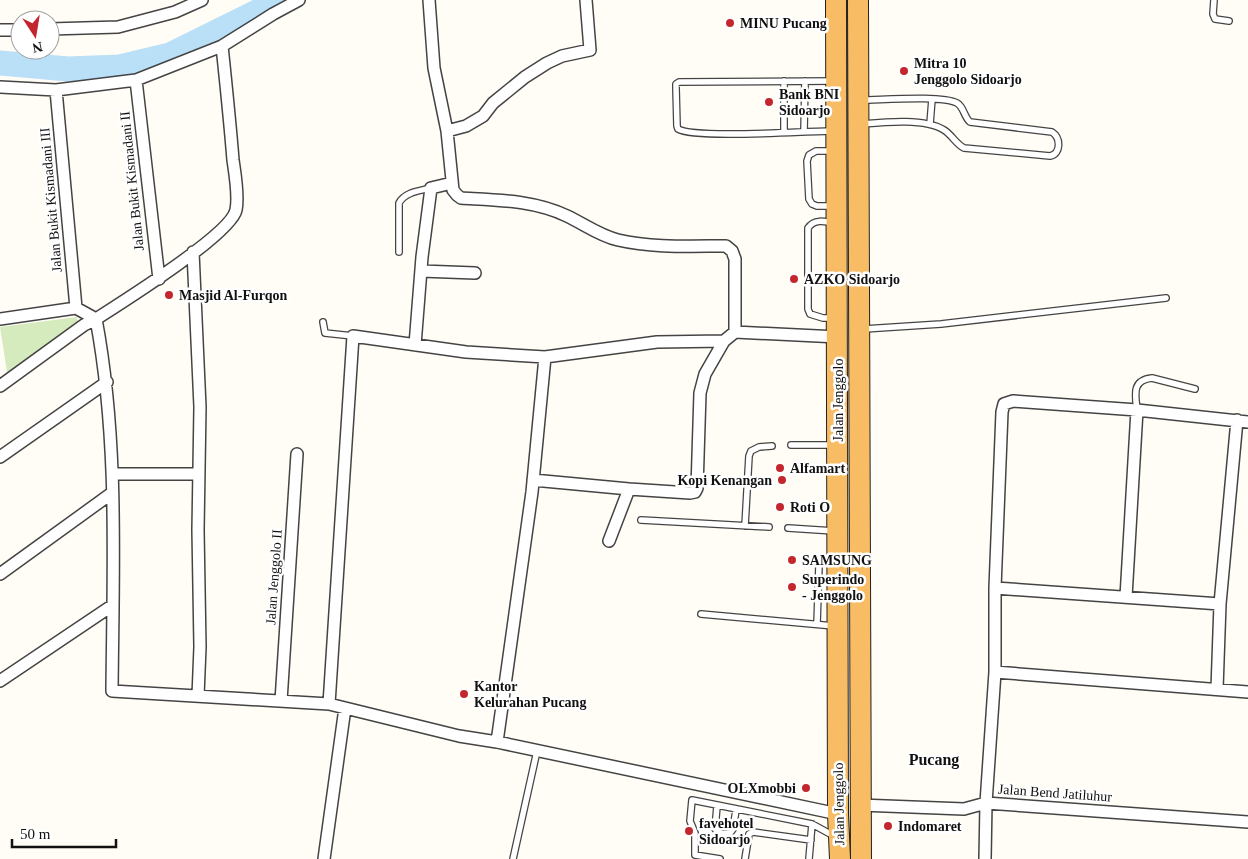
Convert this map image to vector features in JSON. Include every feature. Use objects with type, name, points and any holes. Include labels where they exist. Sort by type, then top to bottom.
[{"type":"highway","name":"Jalan Jenggolo","points":[[836,0],[838,151],[838,814],[840,850]]},
{"type":"highway","name":"Jalan Jenggolo","points":[[858,0],[860,124],[861,859]]},
{"type":"street","points":[[60,29],[118,27],[175,12],[202,0]]},
{"type":"street","points":[[0,87],[56,90],[136,80],[222,46],[299,0]]},
{"type":"street","points":[[429,0],[434,68],[447,131],[453,190],[456,196],[532,204],[566,215],[592,230],[617,240],[649,245],[726,246],[732,251],[735,260],[734,332]]},
{"type":"street","points":[[447,131],[466,126],[483,116],[493,103],[525,77],[547,63],[562,56],[595,49],[586,0]]},
{"type":"street","points":[[0,386],[84,325],[158,279],[218,233],[232,219],[236,210],[235,172],[222,46]]},
{"type":"street","name":"Jalan Bukit Kismadani II","points":[[136,80],[158,279]]},
{"type":"street","name":"Jalan Bukit Kismadani III","points":[[56,90],[76,308]]},
{"type":"street","points":[[415,345],[421,271],[431,188],[452,182]]},
{"type":"street","points":[[192,252],[200,407],[200,648],[198,696]]},
{"type":"street","points":[[421,271],[475,274]]},
{"type":"street","points":[[0,318],[76,308],[96,319]]},
{"type":"street","points":[[96,319],[107,382],[113,474],[112,691],[329,704],[459,736],[497,742],[838,814]]},
{"type":"street","points":[[533,480],[629,489],[695,492],[697,488],[700,393],[704,374],[724,341],[734,332],[838,328]]},
{"type":"street","points":[[329,704],[353,336],[415,345],[545,358],[657,342],[724,341]]},
{"type":"street","points":[[497,742],[533,480],[545,358]]},
{"type":"street","points":[[0,457],[107,382]]},
{"type":"street","points":[[985,859],[986,803],[995,672],[994,588],[1002,412],[1004,404],[1013,401],[1137,410],[1242,421],[1220,604],[1218,689]]},
{"type":"street","points":[[1126,597],[1137,410]]},
{"type":"street","name":"Jalan Jenggolo II","points":[[281,702],[297,454]]},
{"type":"street","points":[[113,474],[199,474]]},
{"type":"street","points":[[609,541],[629,489]]},
{"type":"street","points":[[0,574],[112,494]]},
{"type":"street","points":[[994,588],[1220,604]]},
{"type":"street","points":[[0,681],[113,605]]},
{"type":"street","points":[[995,672],[1248,692]]},
{"type":"street","points":[[324,859],[345,708]]},
{"type":"street","name":"Jalan Bend Jatiluhur","points":[[860,805],[964,809],[986,803],[1248,822]]},
{"type":"lane","points":[[1214,0],[1213,14],[1215,19],[1229,21]]},
{"type":"lane","points":[[784,81],[784,132]]},
{"type":"lane","points":[[804,132],[805,81]]},
{"type":"lane","points":[[836,81],[679,82],[676,88],[678,129],[684,132],[837,131]]},
{"type":"lane","points":[[859,100],[932,99],[959,104],[967,120],[970,122],[1052,132],[1058,139],[1058,152],[1050,156],[964,148],[944,129],[930,124],[860,124]]},
{"type":"lane","points":[[930,124],[932,99]]},
{"type":"lane","points":[[837,215],[812,204],[809,199],[807,161],[808,155],[816,151],[838,151]]},
{"type":"lane","points":[[399,252],[399,203],[402,197],[431,188]]},
{"type":"lane","points":[[837,215],[812,223],[808,228],[808,309],[810,314],[838,328]]},
{"type":"lane","points":[[859,330],[941,324],[1166,298]]},
{"type":"lane","points":[[323,322],[325,333],[353,336]]},
{"type":"lane","points":[[1137,410],[1136,390],[1138,385],[1146,379],[1152,378],[1195,389]]},
{"type":"lane","points":[[791,445],[838,445]]},
{"type":"lane","points":[[745,526],[749,456],[751,451],[759,447],[772,446]]},
{"type":"lane","points":[[641,520],[769,527]]},
{"type":"lane","points":[[788,528],[838,531]]},
{"type":"lane","points":[[817,624],[819,565]]},
{"type":"lane","points":[[701,614],[838,626]]},
{"type":"lane","points":[[513,859],[538,751]]},
{"type":"lane","points":[[720,859],[695,855],[695,833],[690,821],[692,800],[812,824],[828,831],[840,850]]},
{"type":"lane","points":[[717,806],[715,829],[722,834],[730,833],[733,829],[736,810]]},
{"type":"lane","points":[[809,859],[812,824]]},
{"type":"lane","points":[[745,859],[749,834],[753,832],[811,840]]},
{"type":"green space","points":[[77,317],[78,327],[8,378],[0,327]]},
{"type":"waterway","points":[[0,63],[68,69],[120,67],[170,55],[279,0]]},
{"type":"place","name":"MINU Pucang","points":[[730,23]]},
{"type":"place","name":"Mitra 10 Jenggolo Sidoarjo","points":[[904,71]]},
{"type":"place","name":"Bank BNI Sidoarjo","points":[[769,102]]},
{"type":"place","name":"AZKO Sidoarjo","points":[[794,279]]},
{"type":"place","name":"Masjid Al-Furqon","points":[[169,295]]},
{"type":"place","name":"Alfamart","points":[[780,468]]},
{"type":"place","name":"Kopi Kenangan","points":[[782,480]]},
{"type":"place","name":"Roti O","points":[[780,507]]},
{"type":"place","name":"SAMSUNG","points":[[792,560]]},
{"type":"place","name":"Superindo - Jenggolo","points":[[792,587]]},
{"type":"place","name":"Kantor Kelurahan Pucang","points":[[464,694]]},
{"type":"place","name":"OLXmobbi","points":[[806,788]]},
{"type":"place","name":"Indomaret","points":[[888,826]]},
{"type":"place","name":"favehotel Sidoarjo","points":[[689,831]]},
{"type":"district","name":"Pucang","points":[[934,759]]}]
